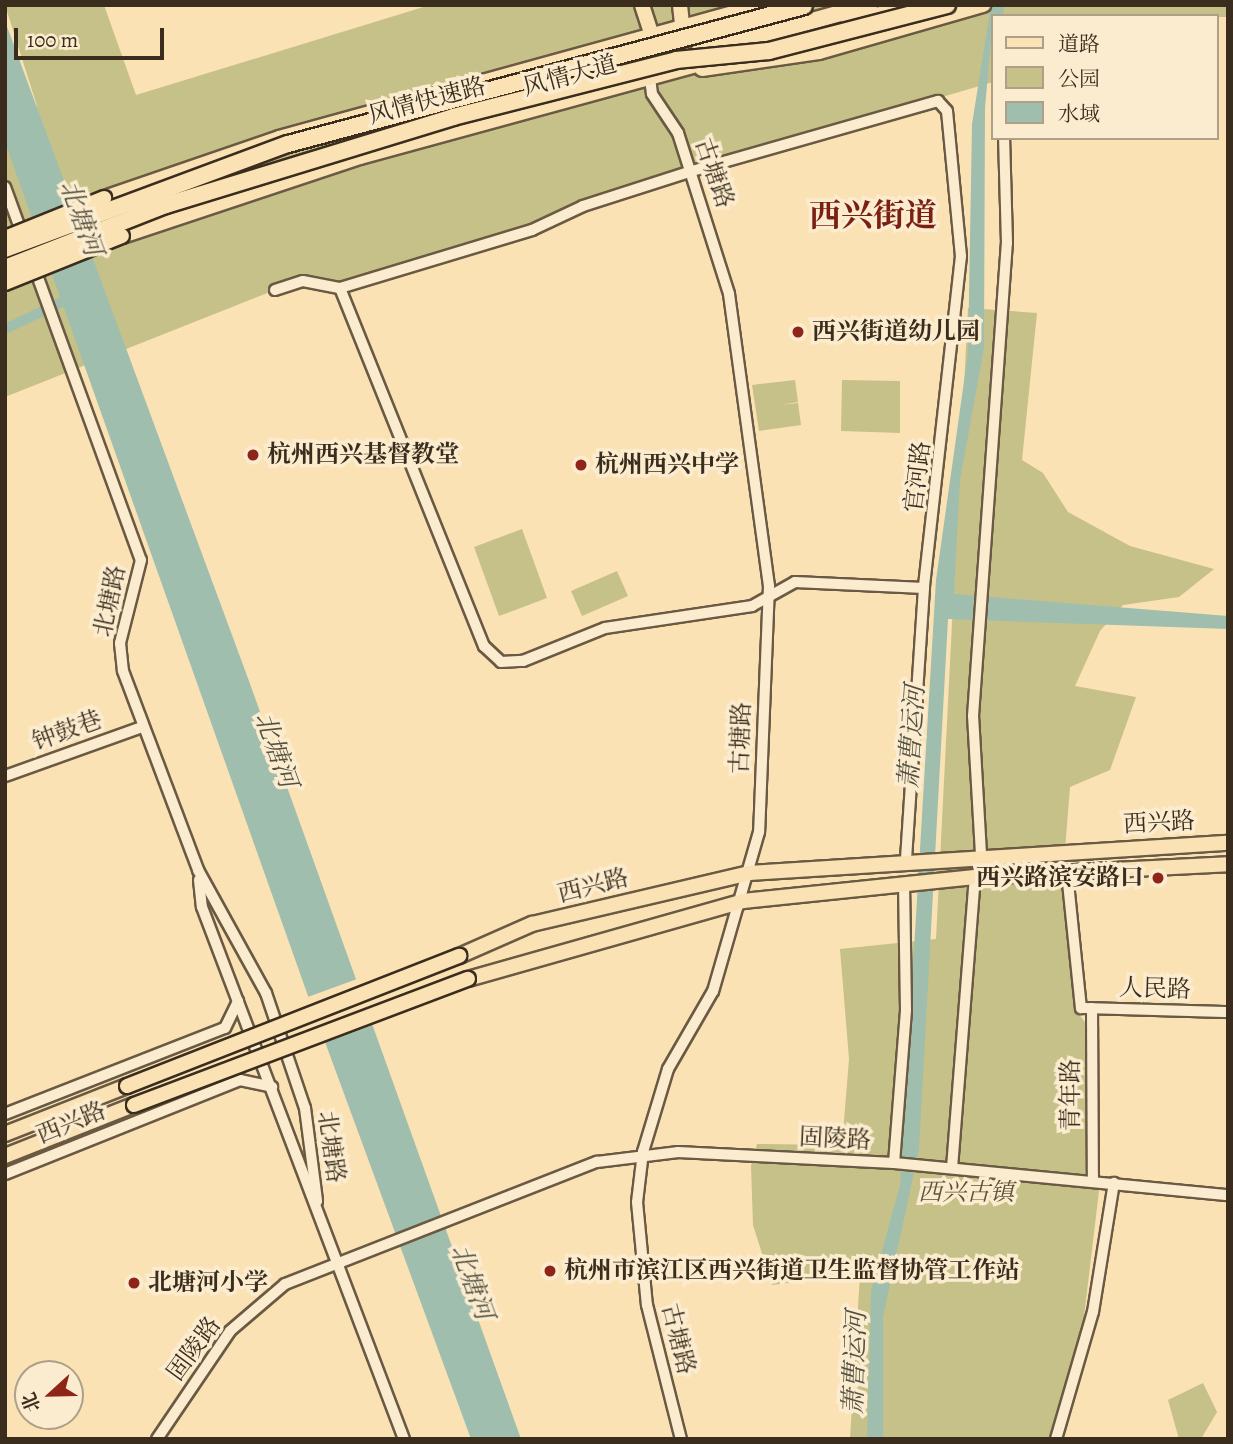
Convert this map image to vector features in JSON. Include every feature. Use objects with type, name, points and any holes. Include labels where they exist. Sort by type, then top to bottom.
[{"type":"highway","name":"风情快速路","points":[[5,249],[289,144],[805,5]]},
{"type":"highway","name":"风情快速路","points":[[5,268],[166,205],[305,160],[674,66],[869,5]]},
{"type":"highway","points":[[674,66],[769,51],[954,8]]},
{"type":"main road","points":[[642,5],[651,32]]},
{"type":"main road","points":[[680,5],[682,25]]},
{"type":"main road","name":"风情大道","points":[[5,238],[104,198],[279,138],[651,32],[762,5]]},
{"type":"main road","name":"风情大道","points":[[5,284],[121,236],[371,154],[647,79],[674,66],[912,5]]},
{"type":"main road","points":[[954,8],[983,5]]},
{"type":"main road","name":"西兴路","points":[[5,1134],[459,956],[533,924],[749,873],[981,854],[1228,843]]},
{"type":"main road","name":"西兴路","points":[[5,1156],[468,979],[743,901],[975,877],[1228,864]]},
{"type":"street","name":"古塘路","points":[[651,32],[643,51],[647,79],[692,171],[729,294],[767,596],[759,832],[743,901],[713,991],[668,1069],[643,1152],[640,1255],[681,1439]]},
{"type":"street","name":"官河路","points":[[692,171],[938,101],[947,111],[961,256],[924,588],[908,862]]},
{"type":"street","points":[[981,854],[973,716],[1006,243],[1004,140]]},
{"type":"street","points":[[275,290],[303,281],[340,288],[532,230],[583,205],[692,171]]},
{"type":"street","name":"北塘路","points":[[5,187],[141,560],[120,643],[142,727],[198,870],[266,993],[305,1108],[317,1201]]},
{"type":"street","points":[[340,288],[491,656],[513,664],[606,628],[752,606],[795,582],[924,588]]},
{"type":"street","name":"钟鼓巷","points":[[5,776],[142,727]]},
{"type":"street","name":"北塘路","points":[[198,870],[202,906],[317,1201],[404,1439]]},
{"type":"street","name":"青年路","points":[[1067,873],[1087,1008],[1093,1181]]},
{"type":"street","points":[[952,1168],[975,877]]},
{"type":"street","points":[[896,1163],[906,1010],[906,885]]},
{"type":"street","name":"西兴路","points":[[5,1114],[225,1028],[238,1001]]},
{"type":"street","name":"人民路","points":[[1087,1008],[1228,1012]]},
{"type":"street","name":"西兴路","points":[[5,1174],[240,1080],[272,1087]]},
{"type":"street","name":"固陵路","points":[[157,1439],[230,1331],[285,1284],[450,1216],[597,1162],[643,1152],[896,1163],[1228,1195]]},
{"type":"street","points":[[1056,1439],[1093,1312],[1114,1183]]},
{"type":"green space","points":[[5,5],[104,5],[136,95],[430,5],[1228,5],[1228,17],[1219,17],[1219,14],[992,14],[992,82],[692,171],[532,230],[340,288],[275,290],[5,397],[5,119],[37,106]]},
{"type":"green space","name":"西兴古镇","points":[[968,308],[1037,313],[1022,460],[1043,473],[1068,512],[1130,546],[1214,569],[1179,597],[1123,605],[1100,631],[1075,686],[1136,697],[1110,770],[1070,787],[1062,888],[1077,1011],[1087,1025],[1099,1191],[1078,1367],[1053,1439],[850,1439],[860,1274],[772,1285],[753,1225],[751,1166],[757,1144],[842,1145],[849,1059],[840,949],[936,939]]},
{"type":"green space","points":[[795,380],[798,402],[781,405],[798,403],[801,425],[759,431],[752,385]]},
{"type":"green space","points":[[842,380],[900,381],[900,433],[841,431]]},
{"type":"green space","points":[[522,529],[547,598],[499,616],[474,547]]},
{"type":"green space","points":[[617,571],[628,596],[582,616],[571,591]]},
{"type":"green space","points":[[1203,1383],[1217,1412],[1201,1439],[1179,1439],[1168,1400]]},
{"type":"water","points":[[991,5],[1004,5],[1003,14],[992,14],[985,108],[984,348],[960,480],[954,594],[1228,616],[1228,629],[948,619],[919,1149],[883,1317],[883,1439],[867,1439],[871,1291],[900,1185],[936,580],[968,353],[972,124]]},
{"type":"water","points":[[5,21],[249,681],[521,1439],[471,1439],[307,993],[5,142]]},
{"type":"pier","points":[[357,979],[373,1025],[322,1044],[305,998]]},
{"type":"waterway","points":[[5,329],[77,295]]},
{"type":"place","name":"西兴街道幼儿园","points":[[798,332]]},
{"type":"place","name":"杭州西兴基督教堂","points":[[253,455]]},
{"type":"place","name":"杭州西兴中学","points":[[581,465]]},
{"type":"place","name":"西兴路滨安路口","points":[[1158,878]]},
{"type":"place","name":"杭州市滨江区西兴街道卫生监督协管工作站","points":[[550,1271]]},
{"type":"place","name":"北塘河小学","points":[[134,1283]]},
{"type":"district","name":"西兴街道","points":[[873,215]]},
{"type":"water label","name":"北塘河","points":[[81,218]]},
{"type":"water label","name":"萧曹运河","points":[[912,737]]},
{"type":"water label","name":"北塘河","points":[[276,750]]},
{"type":"water label","name":"北塘河","points":[[472,1282]]},
{"type":"water label","name":"萧曹运河","points":[[855,1363]]}]
